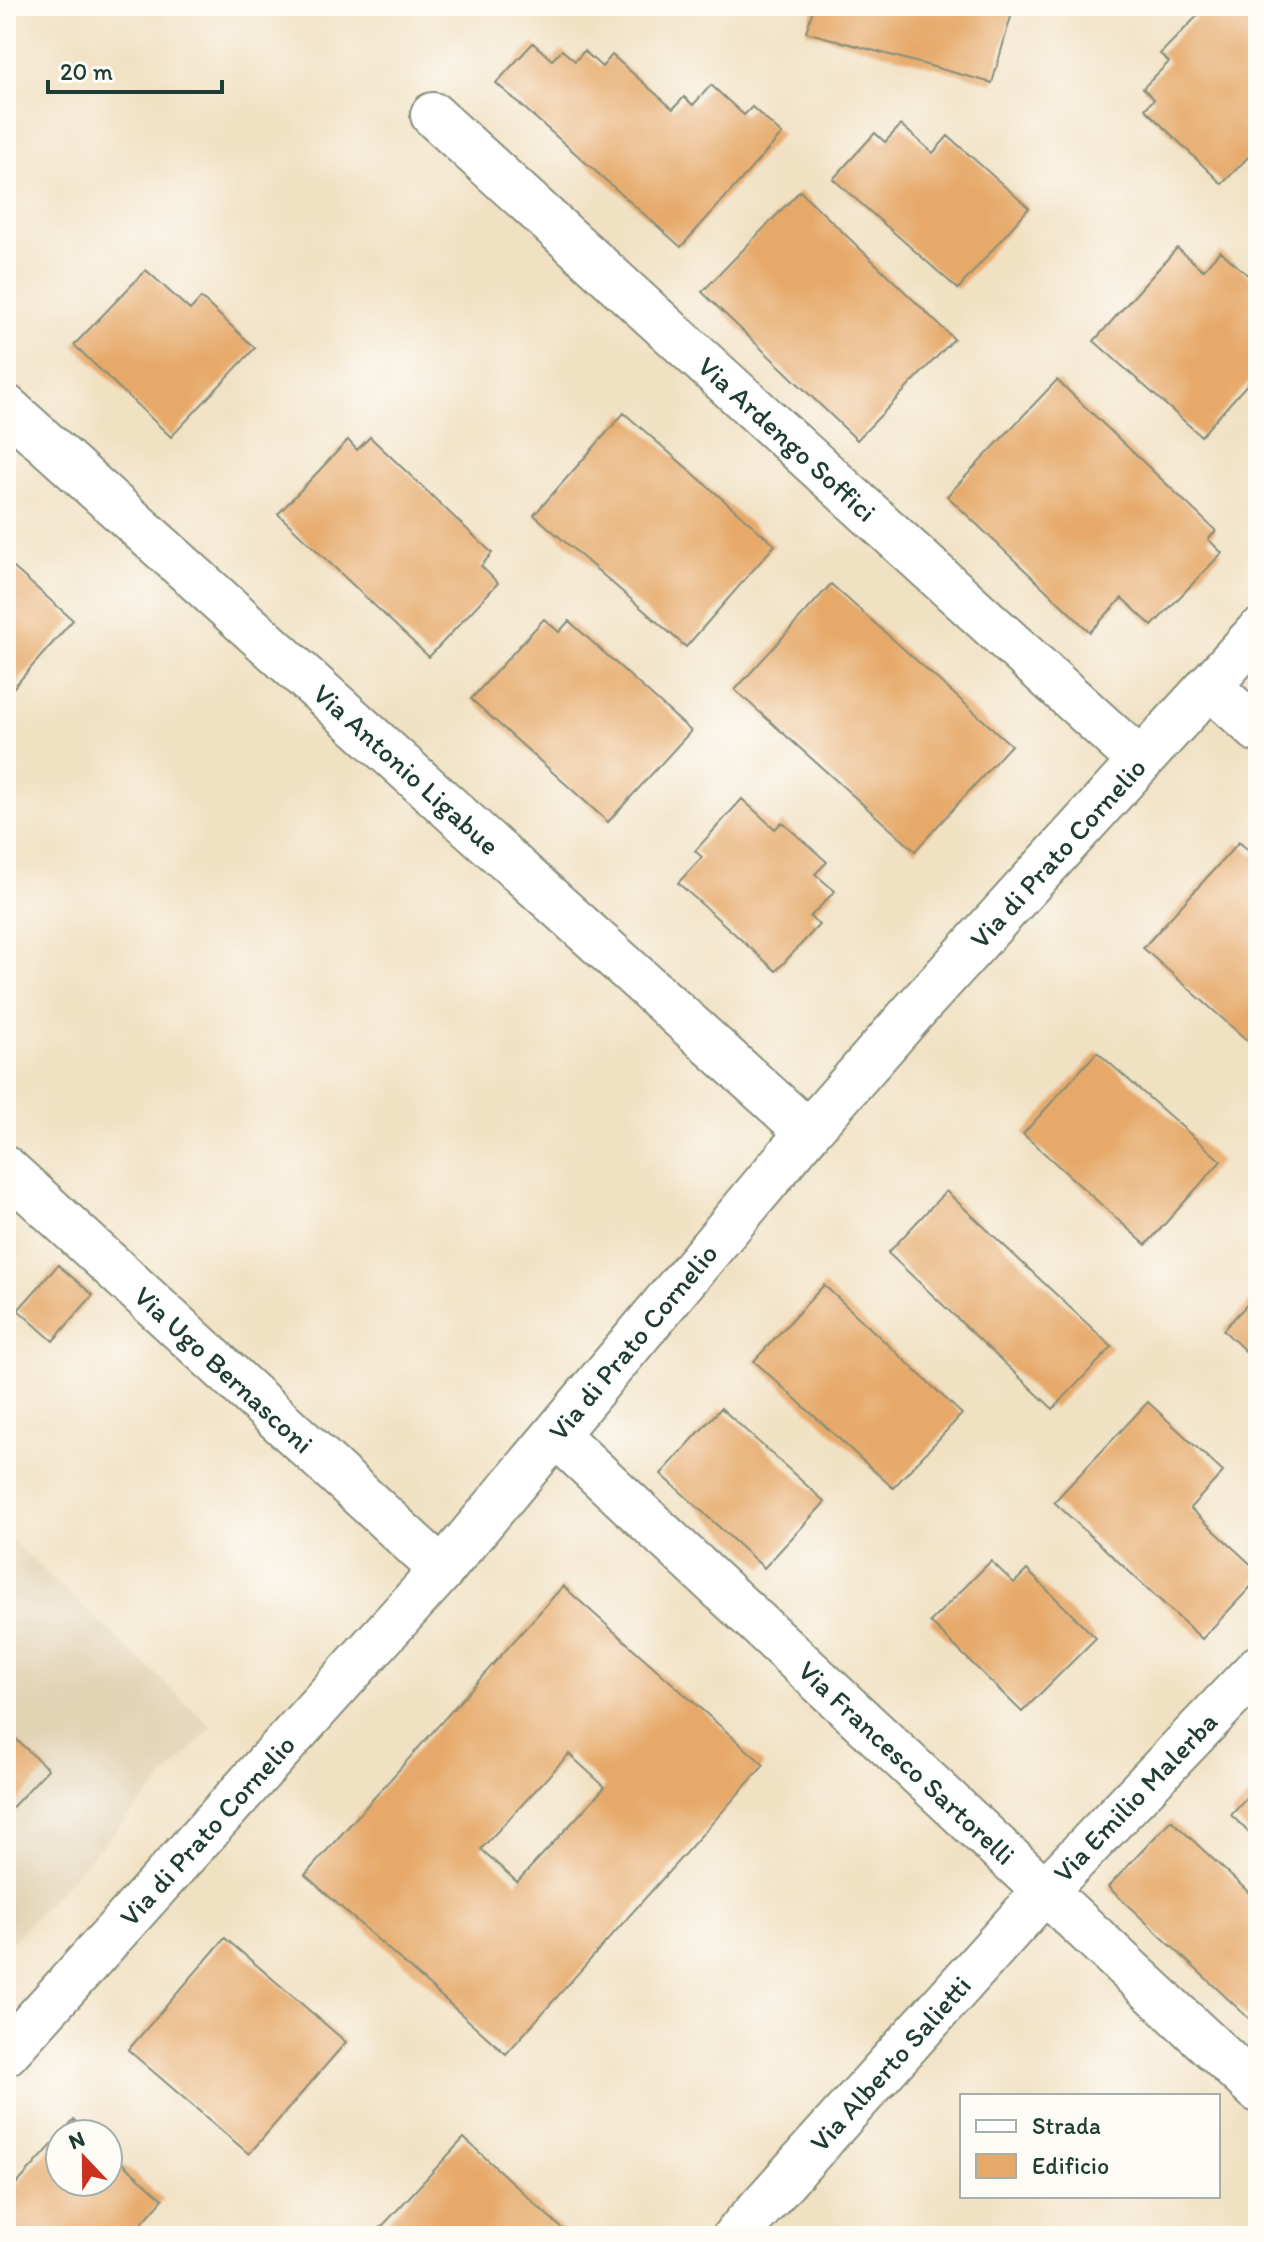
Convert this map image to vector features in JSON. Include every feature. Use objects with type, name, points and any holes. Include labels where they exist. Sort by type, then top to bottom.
[{"type":"street","name":"Via Ardengo Soffici","points":[[433,115],[1140,761]]},
{"type":"street","name":"Via Antonio Ligabue","points":[[6,407],[808,1132]]},
{"type":"street","name":"Via di Prato Cornelio","points":[[6,2053],[442,1570],[808,1132],[1258,632]]},
{"type":"street","points":[[1209,686],[1258,730]]},
{"type":"street","name":"Via Ugo Bernasconi","points":[[6,1169],[442,1570]]},
{"type":"street","name":"Via Francesco Sartorelli","points":[[556,1435],[1258,2090]]},
{"type":"street","name":"Via Emilio Malerba","points":[[1044,1892],[1258,1668]]},
{"type":"street","name":"Via Alberto Salietti","points":[[735,2236],[1044,1892]]},
{"type":"shaded area","points":[[6,1535],[212,1727],[6,1948]]},
{"type":"building","points":[[814,6],[1014,6],[992,83],[806,32]]},
{"type":"building","points":[[1207,6],[1258,6],[1258,147],[1222,184],[1145,109],[1154,99],[1143,88],[1169,62],[1160,54]]},
{"type":"building","points":[[533,43],[552,60],[562,50],[575,61],[584,51],[602,67],[612,55],[673,109],[684,97],[693,105],[711,85],[744,115],[752,107],[782,134],[681,247],[496,83]]},
{"type":"building","points":[[901,125],[933,153],[948,136],[1029,208],[958,289],[833,179],[875,133],[885,142]]},
{"type":"building","points":[[800,191],[954,339],[857,440],[702,292]]},
{"type":"building","points":[[1177,248],[1203,270],[1220,251],[1258,284],[1258,372],[1201,436],[1094,341]]},
{"type":"building","points":[[146,270],[190,310],[201,298],[255,348],[171,437],[74,345]]},
{"type":"building","points":[[1057,380],[1216,531],[1208,539],[1222,553],[1152,626],[1122,598],[1090,632],[947,496]]},
{"type":"building","points":[[624,413],[775,545],[686,647],[534,515]]},
{"type":"building","points":[[370,437],[492,553],[481,566],[498,583],[429,657],[278,514],[348,440],[357,450]]},
{"type":"building","points":[[6,561],[73,620],[6,696]]},
{"type":"building","points":[[831,584],[1011,745],[915,851],[735,690]]},
{"type":"building","points":[[544,619],[559,632],[569,621],[691,731],[608,822],[471,699]]},
{"type":"building","points":[[742,799],[775,829],[782,822],[827,862],[815,874],[835,891],[810,917],[819,925],[776,971],[678,883],[702,857],[695,851]]},
{"type":"building","points":[[1239,842],[1258,859],[1258,1050],[1143,948]]},
{"type":"building","points":[[1097,1052],[1221,1161],[1146,1245],[1023,1134]]},
{"type":"building","points":[[946,1191],[1112,1347],[1053,1409],[888,1253]]},
{"type":"building","points":[[58,1265],[93,1295],[53,1341],[18,1310]]},
{"type":"building","points":[[824,1285],[962,1414],[893,1488],[754,1361]]},
{"type":"building","points":[[1258,1293],[1258,1363],[1223,1330]]},
{"type":"building","points":[[1148,1402],[1223,1472],[1190,1508],[1258,1571],[1258,1579],[1202,1639],[1054,1502]]},
{"type":"building","points":[[721,1408],[825,1502],[764,1568],[661,1474]]},
{"type":"building","points":[[991,1561],[1014,1583],[1027,1570],[1096,1638],[1022,1712],[930,1622]]},
{"type":"building","points":[[563,1586],[764,1765],[506,2054],[305,1875]],"holes":[[[569,1754],[605,1787],[517,1882],[481,1849]]]},
{"type":"building","points":[[6,1730],[48,1769],[6,1814]]},
{"type":"building","points":[[1258,1786],[1258,1841],[1231,1815]]},
{"type":"building","points":[[1171,1820],[1258,1901],[1258,2027],[1108,1887]]},
{"type":"building","points":[[225,1938],[346,2042],[249,2154],[128,2050]]},
{"type":"building","points":[[464,2138],[570,2236],[373,2236]]},
{"type":"building","points":[[44,2154],[44,2198],[124,2198],[124,2165],[163,2199],[131,2236],[6,2236],[6,2196]]}]
